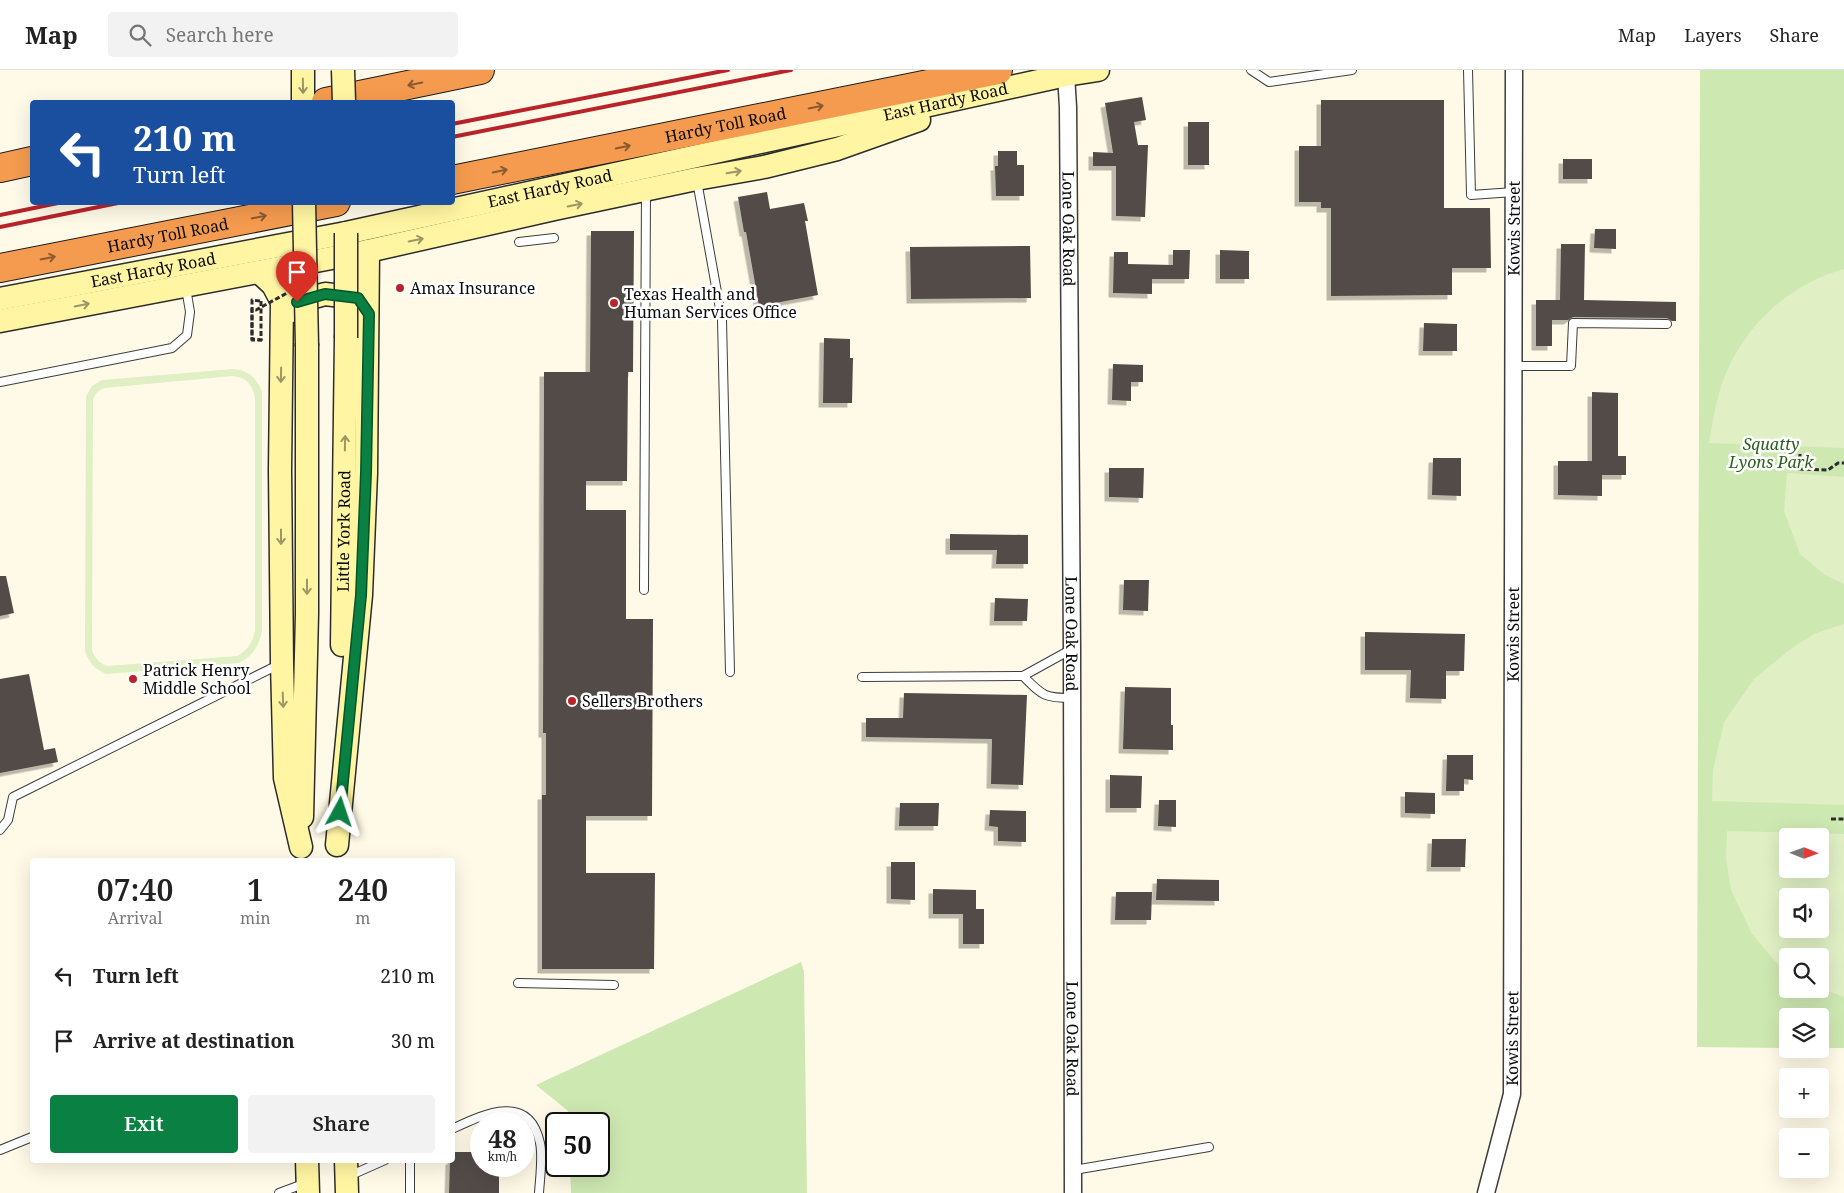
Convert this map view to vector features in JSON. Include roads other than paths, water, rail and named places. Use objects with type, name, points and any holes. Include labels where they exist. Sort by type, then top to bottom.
[{"type":"highway","points":[[336,100],[480,70]]},
{"type":"highway","name":"Hardy Toll Road","points":[[455,179],[998,70]]},
{"type":"highway","points":[[0,158],[30,155]]},
{"type":"highway","points":[[0,168],[30,162]]},
{"type":"highway","name":"Hardy Toll Road","points":[[0,268],[321,205]]},
{"type":"main road","points":[[303,70],[303,100]]},
{"type":"main road","points":[[343,70],[344,100]]},
{"type":"main road","name":"East Hardy Road","points":[[0,299],[146,270],[304,242],[1066,75],[1098,70]]},
{"type":"main road","points":[[0,321],[368,251],[696,179],[764,167],[837,149],[908,124],[1066,75]]},
{"type":"main road","points":[[301,854],[307,614],[304,205]]},
{"type":"main road","name":"Little York Road","points":[[337,853],[343,614],[346,205]]},
{"type":"main road","points":[[337,853],[361,595],[366,465],[369,314],[368,251]]},
{"type":"main road","points":[[259,272],[273,285],[282,302],[280,470],[285,778],[301,854]]},
{"type":"main road","points":[[282,326],[297,302],[325,294],[358,298],[369,314]]},
{"type":"main road","points":[[307,1163],[308,1188]]},
{"type":"street","name":"Kowis Street","points":[[1486,1193],[1512,1094],[1514,70]]},
{"type":"street","name":"Lone Oak Road","points":[[1066,75],[1068,107],[1073,698],[1074,1193]]},
{"type":"lane","points":[[1251,70],[1269,82],[1352,70]]},
{"type":"lane","points":[[1468,70],[1471,195],[1514,192]]},
{"type":"lane","points":[[696,179],[722,320],[730,672]]},
{"type":"lane","points":[[644,590],[646,190]]},
{"type":"lane","points":[[519,242],[554,238]]},
{"type":"lane","points":[[0,382],[172,348],[187,335],[190,312],[186,286]]},
{"type":"lane","points":[[1514,366],[1572,366],[1573,324],[1667,324]]},
{"type":"lane","points":[[862,677],[1023,676],[1072,649]]},
{"type":"lane","points":[[0,830],[8,820],[13,796],[282,663]]},
{"type":"lane","points":[[1023,676],[1044,696],[1050,698],[1073,698]]},
{"type":"lane","points":[[518,983],[614,984]]},
{"type":"lane","points":[[455,1128],[479,1116],[500,1110],[529,1117],[535,1126],[541,1144],[539,1193]]},
{"type":"lane","points":[[0,1150],[30,1138]]},
{"type":"lane","points":[[1074,1170],[1210,1147]]},
{"type":"lane","points":[[347,1177],[378,1163]]},
{"type":"lane","points":[[410,1163],[410,1193]]},
{"type":"lane","points":[[279,1193],[308,1188]]},
{"type":"railway","points":[[455,123],[728,70]]},
{"type":"railway","points":[[455,136],[791,70]]},
{"type":"railway","points":[[0,215],[48,205]]},
{"type":"railway","points":[[0,227],[108,205]]},
{"type":"place","name":"Amax Insurance","points":[[400,288]]},
{"type":"place","name":"Texas Health and Human Services Office","points":[[614,303]]},
{"type":"place","name":"Patrick Henry Middle School","points":[[133,679]]},
{"type":"place","name":"Sellers Brothers","points":[[572,701]]},
{"type":"park label","name":"Squatty Lyons Park","points":[[1771,453]]}]
